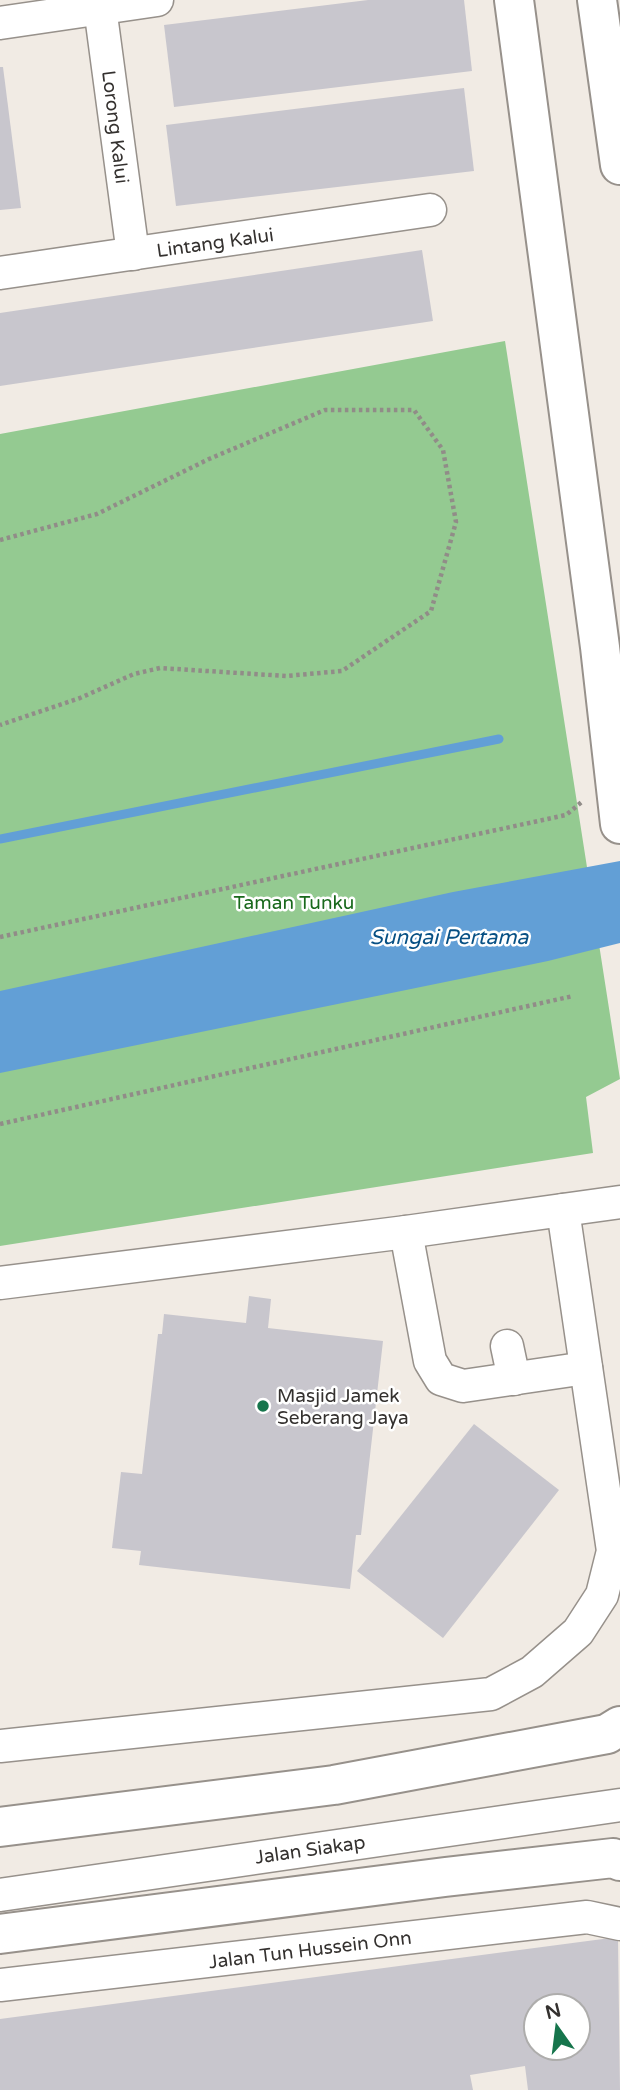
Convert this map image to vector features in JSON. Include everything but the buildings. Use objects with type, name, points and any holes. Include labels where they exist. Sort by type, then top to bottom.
[{"type":"main road","points":[[514,0],[600,647],[608,803]]},
{"type":"main road","points":[[597,0],[620,165]]},
{"type":"main road","points":[[0,1827],[334,1785],[616,1734]]},
{"type":"main road","points":[[0,1934],[618,1857]]},
{"type":"street","points":[[0,23],[100,4],[157,0]]},
{"type":"street","name":"Lorong Kalui","points":[[100,4],[133,254]]},
{"type":"street","name":"Lintang Kalui","points":[[0,273],[430,211]]},
{"type":"street","points":[[0,1283],[620,1202]]},
{"type":"street","points":[[0,1746],[491,1694],[532,1672],[578,1632],[602,1595],[612,1551],[563,1210]]},
{"type":"street","points":[[406,1232],[430,1361],[441,1379],[463,1386],[586,1368]]},
{"type":"street","points":[[507,1346],[514,1379]]},
{"type":"street","name":"Jalan Siakap","points":[[0,1895],[620,1805]]},
{"type":"street","name":"Jalan Tun Hussein Onn","points":[[0,1985],[587,1917],[620,1924]]},
{"type":"path","points":[[0,540],[97,514],[209,459],[326,410],[414,410],[443,450],[456,522],[430,611],[342,671],[286,676],[160,668],[134,674],[80,698],[0,725]]},
{"type":"path","points":[[0,937],[566,815],[608,803]]},
{"type":"path","points":[[0,1124],[573,996]]},
{"type":"green space","name":"Taman Tunku","points":[[505,341],[620,1079],[586,1097],[593,1153],[0,1246],[0,434]]},
{"type":"water","name":"Sungai Pertama","points":[[620,861],[620,943],[548,961],[0,1073],[0,991],[453,892]]},
{"type":"waterway","points":[[0,839],[499,739]]},
{"type":"place","name":"Masjid Jamek Seberang Jaya","points":[[263,1406]]}]
